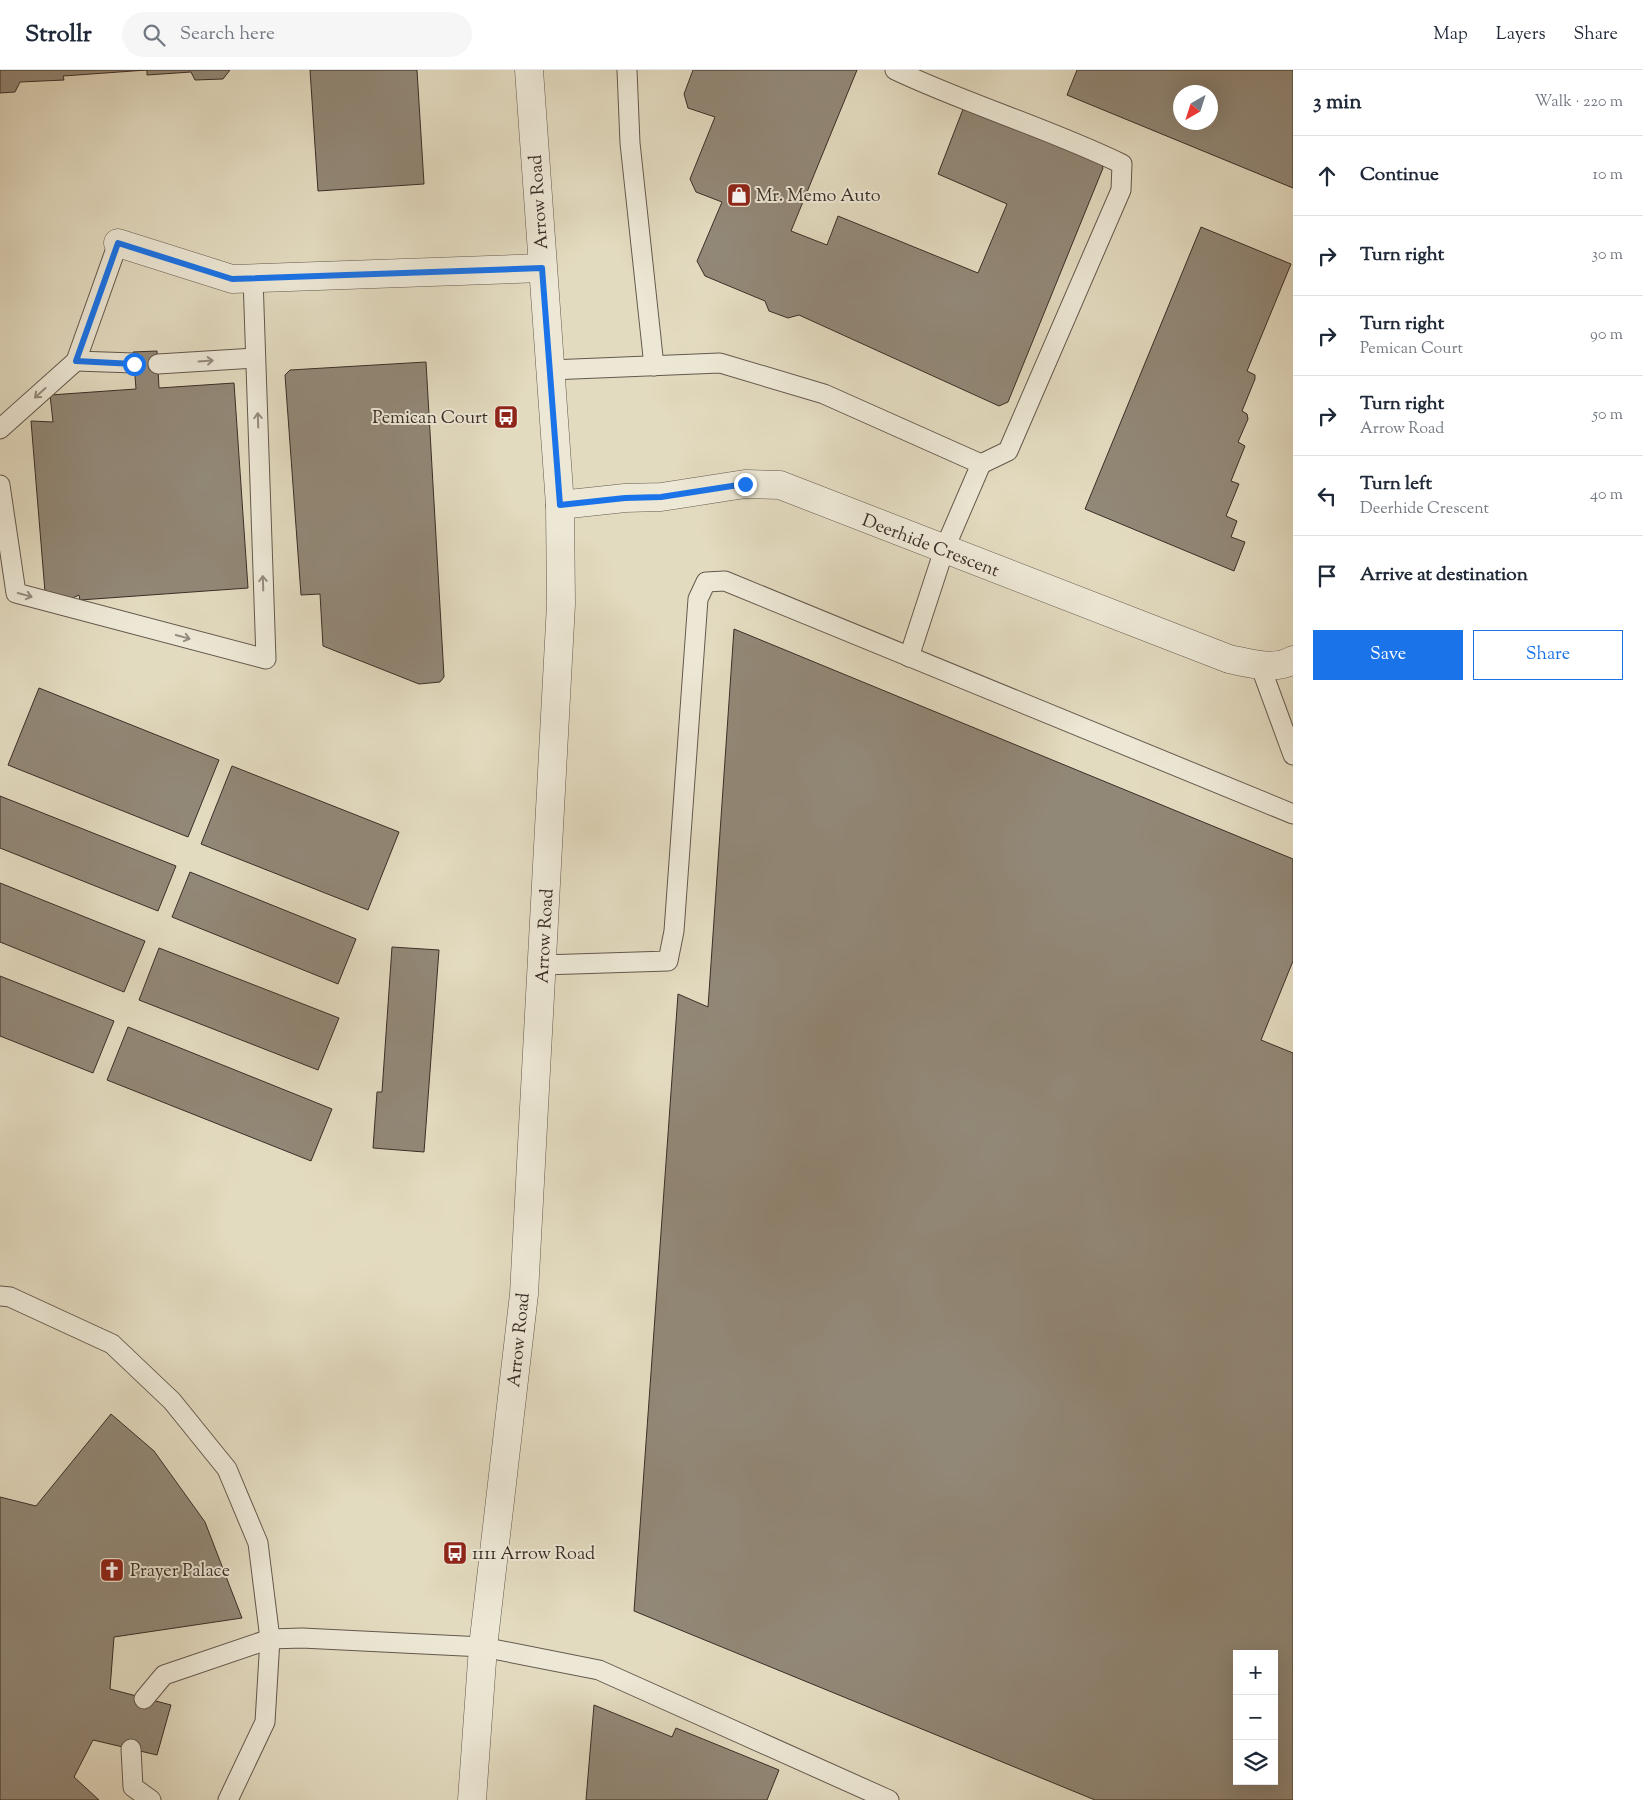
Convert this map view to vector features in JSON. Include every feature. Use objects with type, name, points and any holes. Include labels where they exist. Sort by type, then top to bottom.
[{"type":"street","name":"Arrow Road","points":[[472,1800],[483,1647],[524,1294],[561,604],[560,505],[529,70]]},
{"type":"street","points":[[118,243],[232,279],[542,268]]},
{"type":"street","name":"Deerhide Crescent","points":[[560,505],[625,498],[661,497],[745,484],[780,485],[1229,659],[1260,665],[1287,664],[1293,660]]},
{"type":"lane","points":[[627,70],[630,143],[654,366]]},
{"type":"lane","points":[[895,70],[935,89],[1086,146],[1122,164],[1121,190],[1008,451],[982,464],[944,550],[909,657]]},
{"type":"lane","points":[[0,429],[76,361],[118,243]]},
{"type":"lane","points":[[0,485],[16,593],[266,659],[253,278]]},
{"type":"lane","points":[[158,364],[255,358]]},
{"type":"lane","points":[[76,361],[134,364]]},
{"type":"lane","points":[[550,370],[720,363],[815,391],[982,464]]},
{"type":"lane","points":[[542,965],[668,961],[674,931],[698,599],[706,582],[725,581],[1293,814]]},
{"type":"lane","points":[[1260,665],[1293,755]]},
{"type":"lane","points":[[0,1296],[10,1297],[112,1344],[172,1401],[227,1470],[258,1544],[270,1639],[265,1722],[228,1800]]},
{"type":"lane","points":[[144,1698],[164,1675],[270,1639],[302,1638],[483,1647],[599,1670],[889,1800]]},
{"type":"lane","points":[[131,1749],[132,1788],[151,1800]]},
{"type":"building","points":[[0,70],[147,70],[63,76],[64,80],[20,82],[15,92],[0,93]]},
{"type":"building","points":[[147,70],[230,70],[223,79],[195,80],[191,72],[147,75]]},
{"type":"building","points":[[310,70],[417,70],[424,184],[318,191]]},
{"type":"building","points":[[693,70],[857,70],[791,231],[827,245],[838,216],[978,273],[1007,204],[938,174],[965,104],[1099,159],[1103,168],[1008,402],[999,406],[799,315],[788,318],[769,311],[765,301],[705,276],[697,261],[722,202],[696,192],[690,179],[715,117],[688,108],[684,94]]},
{"type":"building","points":[[1077,70],[1293,70],[1293,188],[1067,95]]},
{"type":"building","points":[[1201,227],[1291,264],[1247,371],[1255,375],[1255,379],[1242,411],[1247,414],[1248,419],[1238,442],[1245,446],[1231,481],[1239,484],[1226,516],[1237,521],[1231,537],[1245,542],[1234,571],[1085,509]]},
{"type":"building","points":[[157,351],[159,388],[234,383],[248,588],[80,600],[79,595],[68,600],[45,592],[31,421],[53,422],[50,395],[136,389],[133,352]]},
{"type":"building","points":[[426,362],[444,677],[440,682],[419,684],[323,646],[320,594],[301,595],[285,375],[290,370]]},
{"type":"building","points":[[734,629],[1293,859],[1293,961],[1261,1040],[1293,1053],[1293,1800],[1095,1800],[634,1611],[678,994],[708,1007]]},
{"type":"building","points":[[39,688],[219,760],[188,837],[8,765]]},
{"type":"building","points":[[232,766],[399,832],[368,910],[201,844]]},
{"type":"building","points":[[0,796],[176,866],[158,911],[0,848]]},
{"type":"building","points":[[190,872],[356,939],[338,984],[172,917]]},
{"type":"building","points":[[0,883],[145,941],[124,992],[0,942]]},
{"type":"building","points":[[392,947],[439,950],[424,1152],[373,1148],[377,1092],[382,1092]]},
{"type":"building","points":[[159,948],[339,1018],[318,1070],[139,1000]]},
{"type":"building","points":[[0,976],[114,1021],[93,1073],[0,1036]]},
{"type":"building","points":[[128,1027],[332,1109],[311,1161],[107,1080]]},
{"type":"building","name":"Prayer Palace","points":[[111,1414],[154,1451],[205,1522],[242,1618],[114,1637],[110,1689],[171,1705],[157,1755],[93,1740],[74,1777],[99,1800],[0,1800],[0,1497],[36,1506]]},
{"type":"building","points":[[594,1705],[672,1737],[676,1728],[779,1770],[767,1800],[586,1800]]},
{"type":"place","name":"Mr. Memo Auto","points":[[739,195]]},
{"type":"place","name":"Pemican Court","points":[[506,417]]},
{"type":"place","name":"1111 Arrow Road","points":[[455,1553]]},
{"type":"place","name":"Prayer Palace","points":[[112,1570]]},
{"type":"route","points":[[134,364],[76,361],[118,243],[232,279],[542,268],[560,505],[625,498],[661,497],[745,484]]}]
